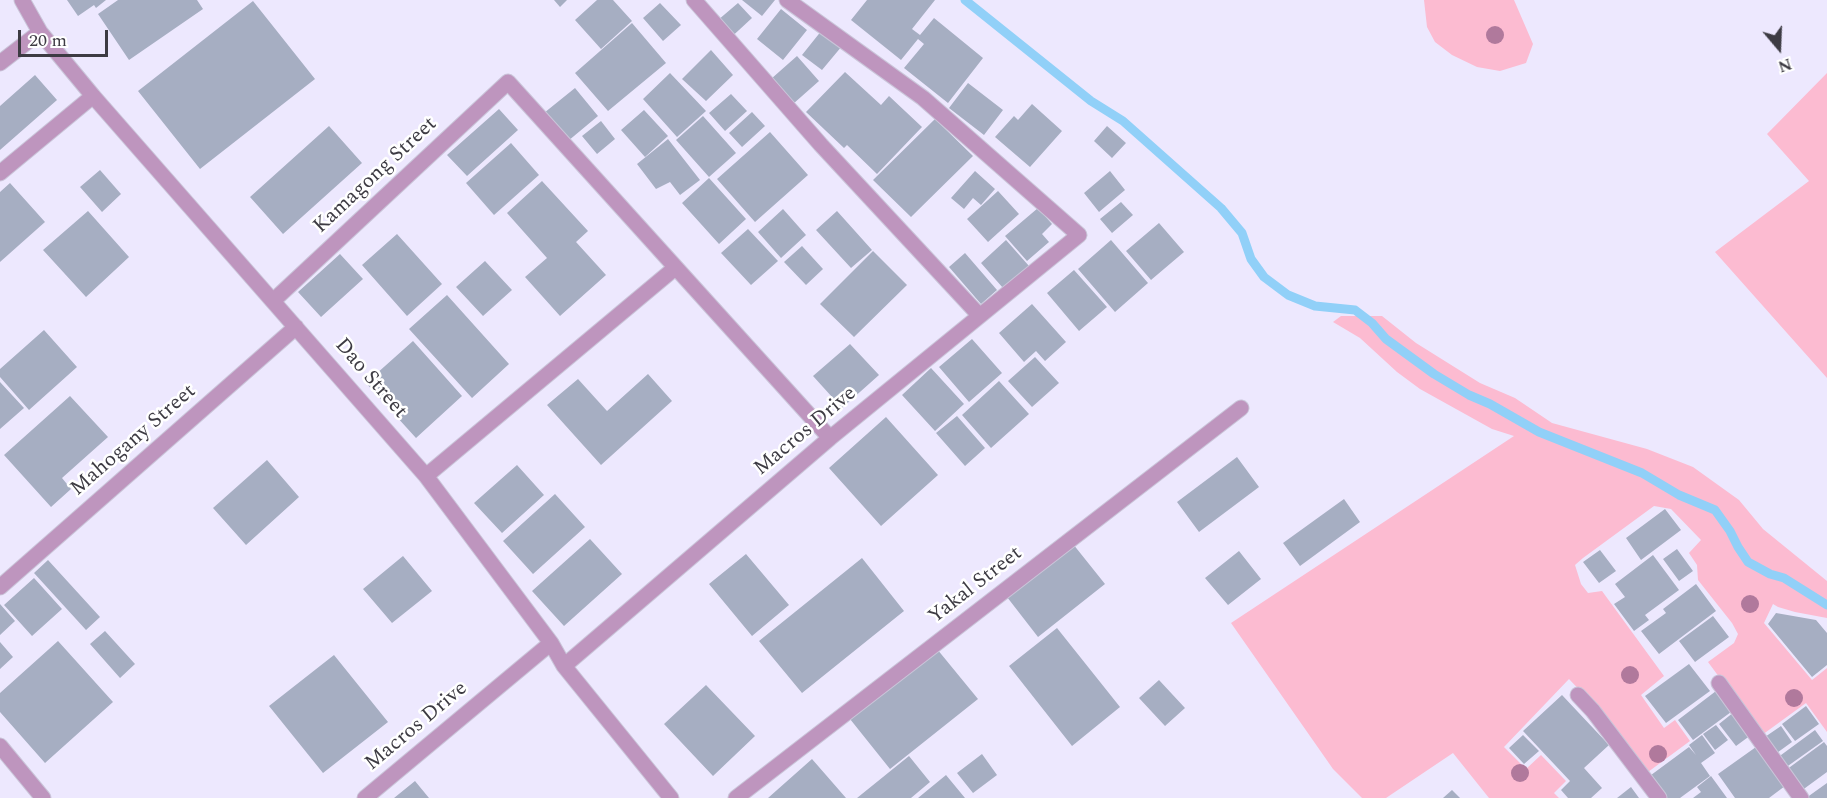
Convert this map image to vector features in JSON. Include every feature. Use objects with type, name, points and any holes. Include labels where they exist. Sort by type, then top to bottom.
[{"type":"street","name":"Dao Street","points":[[22,0],[40,32],[93,96],[426,476],[551,643],[564,666],[671,798]]},
{"type":"street","points":[[694,0],[821,145],[979,315]]},
{"type":"street","name":"Macros Drive","points":[[564,666],[830,438],[1079,235],[923,98],[787,0]]},
{"type":"street","points":[[0,63],[40,32]]},
{"type":"street","name":"Kamagong Street","points":[[273,301],[508,82],[675,268]]},
{"type":"street","points":[[0,173],[93,96]]},
{"type":"street","points":[[426,476],[675,268],[830,438]]},
{"type":"street","name":"Mahogany Street","points":[[0,587],[296,327]]},
{"type":"street","name":"Yakal Street","points":[[736,798],[1242,408]]},
{"type":"street","name":"Macros Drive","points":[[365,798],[551,643]]},
{"type":"street","points":[[1719,683],[1801,798]]},
{"type":"street","points":[[1578,695],[1593,711],[1659,798]]},
{"type":"street","points":[[0,746],[43,798]]},
{"type":"shaded area","points":[[1424,0],[1514,0],[1533,44],[1526,63],[1500,71],[1477,67],[1452,55],[1435,42],[1427,27]]},
{"type":"shaded area","points":[[1827,73],[1827,378],[1715,252],[1809,181],[1767,134]]},
{"type":"shaded area","points":[[1341,316],[1382,316],[1416,343],[1480,383],[1515,398],[1552,423],[1647,449],[1693,467],[1739,500],[1763,529],[1827,581],[1827,618],[1795,612],[1773,604],[1764,623],[1812,680],[1827,668],[1827,732],[1806,703],[1762,735],[1708,662],[1734,643],[1738,634],[1698,580],[1697,565],[1689,553],[1701,540],[1671,509],[1654,506],[1575,565],[1581,584],[1588,593],[1602,591],[1664,676],[1641,695],[1664,728],[1675,720],[1690,741],[1648,772],[1605,717],[1569,679],[1504,747],[1526,769],[1541,755],[1566,781],[1554,793],[1559,798],[1489,798],[1453,753],[1386,798],[1362,798],[1333,769],[1231,623],[1514,436],[1492,429],[1420,389],[1397,372],[1360,338],[1333,322]]},
{"type":"building","points":[[67,0],[106,0],[96,8],[94,5],[78,16]]},
{"type":"building","points":[[118,0],[197,0],[203,9],[129,60],[98,14]]},
{"type":"building","points":[[554,0],[567,0],[560,7]]},
{"type":"building","points":[[597,0],[613,0],[632,21],[601,49],[575,20]]},
{"type":"building","points":[[742,0],[775,0],[762,16]]},
{"type":"building","points":[[867,0],[935,0],[912,29],[920,35],[934,18],[983,58],[948,103],[904,68],[924,44],[918,39],[901,60],[851,20]]},
{"type":"building","points":[[253,1],[315,79],[200,169],[138,91]]},
{"type":"building","points":[[660,3],[681,25],[663,41],[643,18]]},
{"type":"building","points":[[738,3],[752,18],[726,42],[711,26]]},
{"type":"building","points":[[781,9],[807,30],[783,60],[757,39]]},
{"type":"building","points":[[632,23],[666,63],[608,111],[575,73]]},
{"type":"building","points":[[822,30],[842,46],[822,70],[802,55]]},
{"type":"building","points":[[711,50],[733,75],[706,101],[682,79]]},
{"type":"building","points":[[797,56],[819,81],[793,104],[771,79]]},
{"type":"building","points":[[845,72],[881,105],[889,96],[922,127],[877,174],[847,145],[844,148],[806,112]]},
{"type":"building","points":[[670,73],[706,111],[677,137],[643,99]]},
{"type":"building","points":[[35,75],[57,100],[0,150],[0,106]]},
{"type":"building","points":[[968,83],[1003,110],[984,135],[949,108]]},
{"type":"building","points":[[575,88],[598,116],[568,141],[544,113]]},
{"type":"building","points":[[731,94],[747,111],[725,131],[709,113]]},
{"type":"building","points":[[1032,104],[1062,131],[1030,167],[995,137],[1014,116],[1018,120]]},
{"type":"building","points":[[499,109],[518,130],[467,176],[447,155]]},
{"type":"building","points":[[644,110],[668,136],[645,157],[621,130]]},
{"type":"building","points":[[752,112],[765,126],[742,147],[729,133]]},
{"type":"building","points":[[703,116],[736,153],[709,177],[676,140]]},
{"type":"building","points":[[935,119],[973,156],[911,217],[873,180]]},
{"type":"building","points":[[601,121],[615,139],[597,154],[582,136]]},
{"type":"building","points":[[329,126],[362,163],[283,234],[250,197]]},
{"type":"building","points":[[1107,126],[1126,143],[1112,158],[1094,141]]},
{"type":"building","points":[[770,132],[808,175],[755,222],[717,179]]},
{"type":"building","points":[[668,139],[700,180],[680,195],[670,182],[656,189],[637,164]]},
{"type":"building","points":[[511,143],[539,175],[494,215],[466,183]]},
{"type":"building","points":[[100,170],[121,194],[102,212],[80,187]]},
{"type":"building","points":[[975,171],[995,189],[981,205],[973,198],[964,209],[951,198]]},
{"type":"building","points":[[1110,171],[1125,190],[1099,212],[1084,193]]},
{"type":"building","points":[[709,178],[746,219],[719,244],[682,203]]},
{"type":"building","points":[[542,181],[588,231],[576,242],[606,275],[560,316],[525,277],[547,258],[507,213]]},
{"type":"building","points":[[10,183],[45,222],[0,262],[0,192]]},
{"type":"building","points":[[998,191],[1019,214],[988,242],[967,219]]},
{"type":"building","points":[[1121,202],[1133,215],[1112,233],[1100,219]]},
{"type":"building","points":[[1038,208],[1052,224],[1042,234],[1049,242],[1027,261],[1005,236]]},
{"type":"building","points":[[783,209],[806,235],[781,258],[758,232]]},
{"type":"building","points":[[88,211],[129,257],[86,297],[43,250]]},
{"type":"building","points":[[837,211],[872,250],[851,268],[816,230]]},
{"type":"building","points":[[1159,223],[1184,252],[1151,280],[1126,251]]},
{"type":"building","points":[[748,229],[778,261],[751,285],[721,253]]},
{"type":"building","points":[[397,234],[442,284],[407,316],[362,265]]},
{"type":"building","points":[[1006,240],[1029,266],[1003,288],[981,263]]},
{"type":"building","points":[[1111,240],[1148,283],[1115,312],[1078,269]]},
{"type":"building","points":[[802,246],[823,269],[806,285],[784,262]]},
{"type":"building","points":[[873,251],[907,285],[854,337],[820,304]]},
{"type":"building","points":[[965,253],[997,290],[981,304],[949,267]]},
{"type":"building","points":[[340,254],[363,279],[321,317],[298,292]]},
{"type":"building","points":[[485,261],[512,290],[483,316],[456,287]]},
{"type":"building","points":[[1074,270],[1107,307],[1079,331],[1047,293]]},
{"type":"building","points":[[447,295],[509,364],[472,398],[409,329]]},
{"type":"building","points":[[1032,304],[1066,342],[1045,361],[1036,351],[1024,362],[999,333]]},
{"type":"building","points":[[44,330],[77,367],[29,410],[0,377],[0,369]]},
{"type":"building","points":[[972,339],[1002,373],[969,402],[939,367]]},
{"type":"building","points":[[413,341],[462,396],[416,438],[366,383]]},
{"type":"building","points":[[850,344],[879,375],[842,408],[813,376]]},
{"type":"building","points":[[1035,357],[1059,383],[1032,407],[1008,381]]},
{"type":"building","points":[[931,368],[964,404],[935,431],[902,395]]},
{"type":"building","points":[[648,374],[672,401],[601,465],[547,405],[578,379],[607,411]]},
{"type":"building","points":[[999,381],[1029,414],[991,448],[962,415]]},
{"type":"building","points":[[0,382],[24,408],[0,429]]},
{"type":"building","points":[[70,396],[108,437],[62,478],[71,489],[51,507],[4,455]]},
{"type":"building","points":[[957,416],[985,448],[965,466],[936,433]]},
{"type":"building","points":[[886,417],[938,475],[881,526],[829,468]]},
{"type":"building","points":[[1237,457],[1259,487],[1199,532],[1177,502]]},
{"type":"building","points":[[267,460],[299,497],[246,545],[213,508]]},
{"type":"building","points":[[517,465],[544,495],[502,533],[474,503]]},
{"type":"building","points":[[555,494],[585,527],[533,574],[503,541]]},
{"type":"building","points":[[1344,499],[1360,522],[1300,566],[1283,543]]},
{"type":"building","points":[[1665,509],[1681,530],[1641,560],[1626,538]]},
{"type":"building","points":[[590,539],[622,574],[564,626],[532,591]]},
{"type":"building","points":[[1073,544],[1105,584],[1038,637],[1007,597]]},
{"type":"building","points":[[1677,549],[1693,571],[1679,581],[1663,559]]},
{"type":"building","points":[[1600,550],[1616,571],[1599,583],[1583,562]]},
{"type":"building","points":[[1239,551],[1261,579],[1228,605],[1205,578]]},
{"type":"building","points":[[746,554],[789,605],[752,636],[709,584]]},
{"type":"building","points":[[1653,555],[1679,590],[1645,615],[1649,620],[1634,631],[1614,604],[1625,597],[1615,584]]},
{"type":"building","points":[[403,556],[432,591],[392,623],[363,589]]},
{"type":"building","points":[[862,558],[904,611],[802,693],[759,641]]},
{"type":"building","points":[[48,560],[100,617],[86,630],[34,573]]},
{"type":"building","points":[[34,578],[62,609],[32,636],[4,605]]},
{"type":"building","points":[[1696,584],[1716,611],[1659,654],[1641,631],[1666,613],[1663,609]]},
{"type":"building","points":[[0,604],[15,621],[0,635]]},
{"type":"building","points":[[1776,613],[1816,620],[1827,633],[1827,665],[1812,677],[1768,624]]},
{"type":"building","points":[[1713,616],[1729,637],[1695,662],[1679,641]]},
{"type":"building","points":[[1057,628],[1120,707],[1072,746],[1009,666]]},
{"type":"building","points":[[105,631],[135,664],[120,678],[90,644]]},
{"type":"building","points":[[58,641],[113,702],[45,763],[0,712],[0,693]]},
{"type":"building","points":[[0,642],[13,657],[0,669]]},
{"type":"building","points":[[937,649],[978,699],[890,769],[850,719]]},
{"type":"building","points":[[334,655],[388,722],[323,773],[269,706]]},
{"type":"building","points":[[1689,664],[1710,691],[1666,723],[1645,696]]},
{"type":"building","points":[[1159,680],[1185,708],[1165,726],[1139,698]]},
{"type":"building","points":[[706,685],[755,736],[713,776],[664,724]]},
{"type":"building","points":[[1716,691],[1731,712],[1693,740],[1678,720]]},
{"type":"building","points":[[1562,695],[1609,745],[1584,768],[1602,788],[1591,798],[1568,798],[1561,790],[1570,781],[1523,731]]},
{"type":"building","points":[[1806,706],[1819,724],[1795,741],[1782,724]]},
{"type":"building","points":[[1734,712],[1751,735],[1736,746],[1719,724]]},
{"type":"building","points":[[1716,725],[1728,740],[1715,750],[1703,734]]},
{"type":"building","points":[[1781,726],[1792,742],[1774,755],[1762,739]]},
{"type":"building","points":[[1815,730],[1823,741],[1785,768],[1777,758]]},
{"type":"building","points":[[1523,735],[1539,751],[1524,764],[1509,748]]},
{"type":"building","points":[[1702,735],[1715,753],[1701,763],[1710,776],[1680,798],[1662,798],[1647,778],[1689,747],[1696,755],[1689,745]]},
{"type":"building","points":[[1824,742],[1827,746],[1827,772],[1801,791],[1786,770]]},
{"type":"building","points":[[1756,747],[1785,786],[1769,798],[1735,798],[1718,774]]},
{"type":"building","points":[[982,754],[997,775],[973,793],[957,773]]},
{"type":"building","points":[[909,756],[930,782],[911,798],[857,798]]},
{"type":"building","points":[[812,759],[846,798],[768,798]]},
{"type":"building","points":[[946,775],[965,798],[918,798]]},
{"type":"building","points":[[1711,776],[1727,798],[1693,798],[1701,792],[1697,787]]},
{"type":"building","points":[[415,781],[429,798],[394,798]]},
{"type":"building","points":[[1827,783],[1827,798],[1806,798]]},
{"type":"building","points":[[1631,787],[1639,798],[1617,798]]},
{"type":"building","points":[[1452,790],[1460,798],[1443,798]]},
{"type":"waterway","points":[[965,0],[1091,101],[1123,121],[1221,208],[1242,233],[1251,259],[1264,277],[1288,295],[1315,306],[1355,310],[1372,323],[1386,339],[1434,374],[1469,395],[1490,404],[1539,432],[1642,473],[1679,495],[1715,510],[1748,562],[1770,574],[1784,578],[1827,605]]}]
